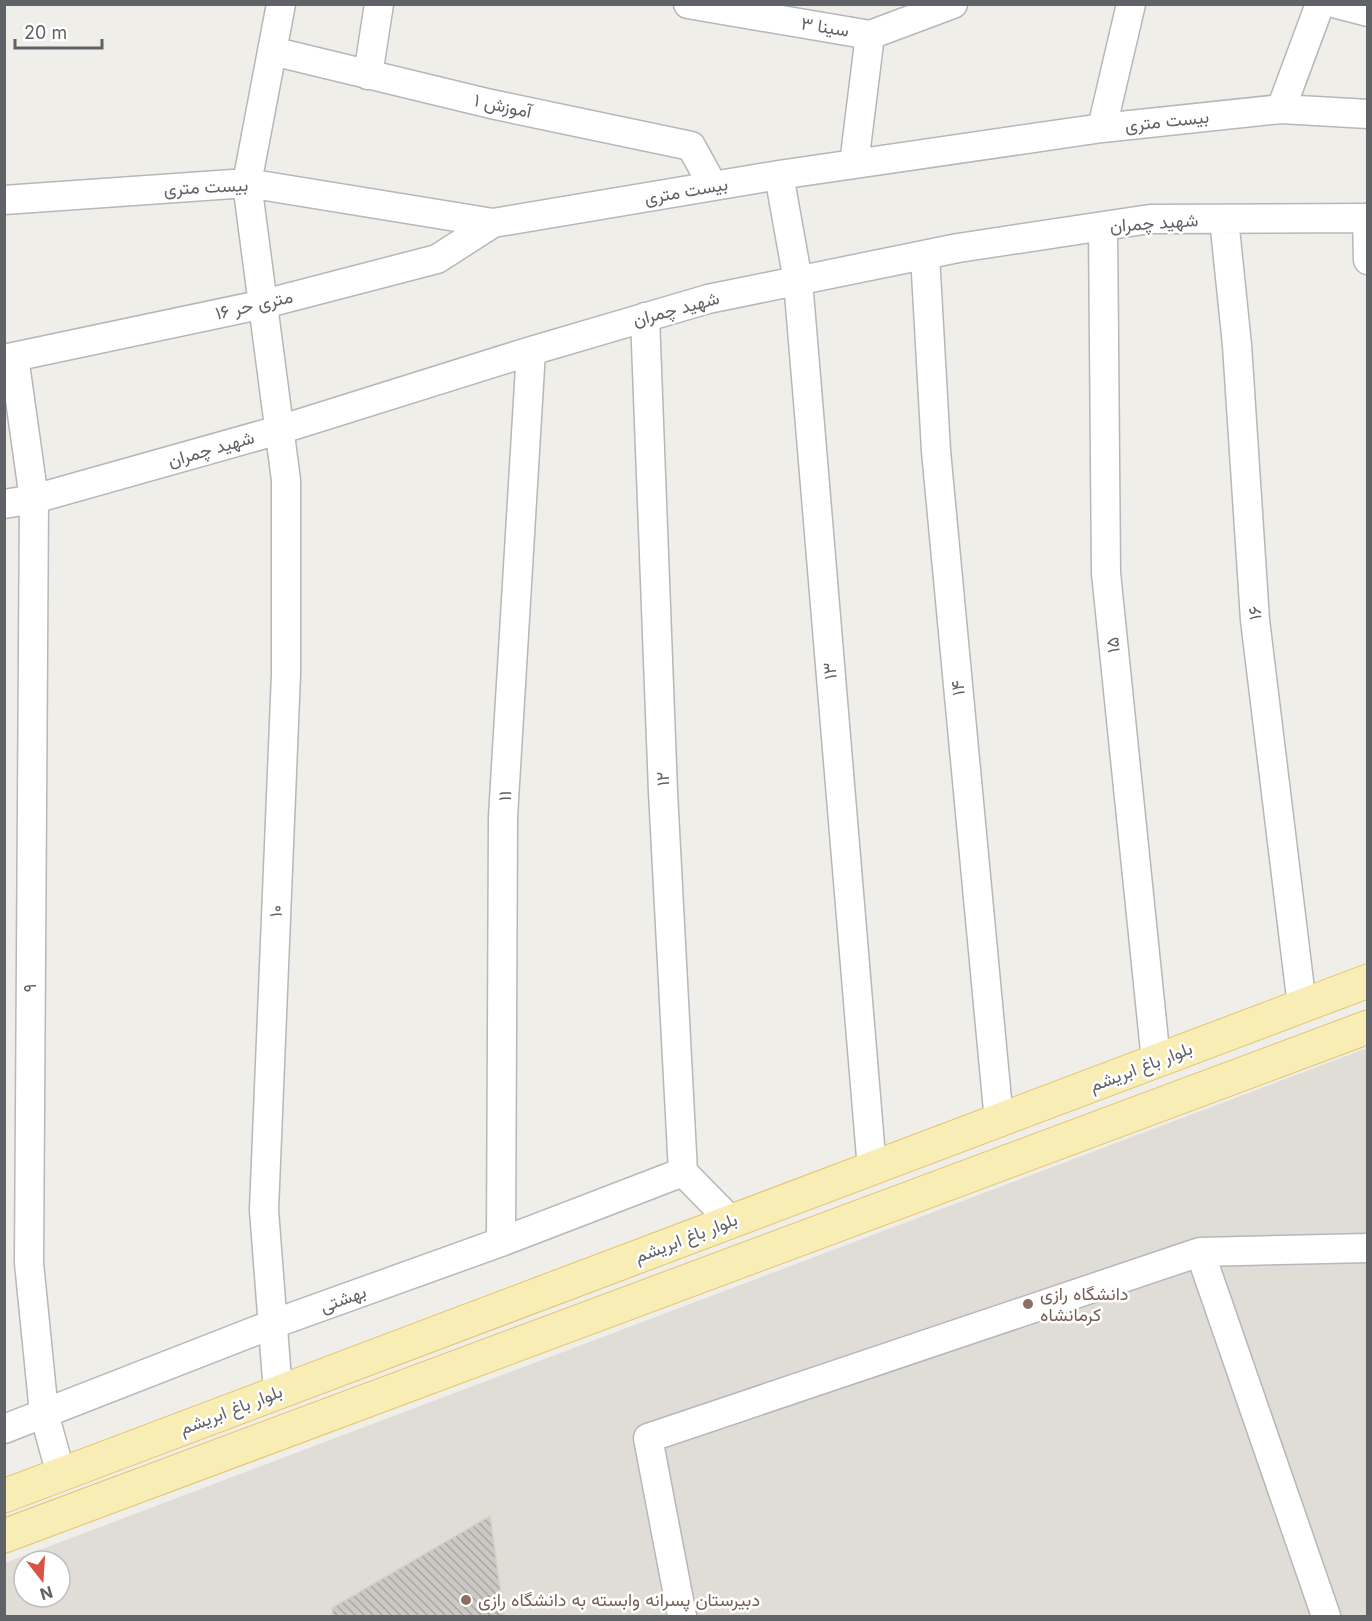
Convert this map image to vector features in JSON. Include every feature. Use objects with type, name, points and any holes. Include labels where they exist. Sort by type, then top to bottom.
[{"type":"main road","name":"بلوار باغ ابریشم","points":[[4,1496],[1368,981]]},
{"type":"main road","points":[[4,1536],[1368,1027]]},
{"type":"main road","points":[[835,1183],[825,1194],[823,1208],[826,1216],[840,1223]]},
{"type":"main road","points":[[762,1211],[780,1225],[783,1232],[780,1246]]},
{"type":"street","name":"۱۰","points":[[278,1393],[264,1210],[286,674],[286,480],[247,183],[281,4]]},
{"type":"street","points":[[368,75],[379,4]]},
{"type":"street","name":"سینا ۳","points":[[688,4],[870,35],[855,164]]},
{"type":"street","points":[[870,35],[953,4]]},
{"type":"street","points":[[1102,128],[1131,4]]},
{"type":"street","points":[[1281,109],[1320,4]]},
{"type":"street","points":[[1337,4],[1368,12]]},
{"type":"street","name":"آموزش ۱","points":[[272,51],[491,104],[691,146],[713,186]]},
{"type":"street","name":"بیست متری","points":[[4,200],[247,183],[493,223],[779,175],[1102,128],[1281,109],[1368,114]]},
{"type":"street","name":"۱۳","points":[[779,175],[798,280],[872,1169]]},
{"type":"street","points":[[1367,218],[1368,260]]},
{"type":"street","name":"شهید چمران","points":[[4,504],[34,499],[279,430],[531,351],[708,299],[798,280],[925,255],[1150,219],[1367,218]]},
{"type":"street","name":"۱۶","points":[[1224,219],[1237,345],[1255,620],[1302,1006]]},
{"type":"street","name":"۱۶ متری حر","points":[[9,358],[264,304],[437,259],[493,223]]},
{"type":"street","name":"۱۵","points":[[1103,226],[1106,573],[1156,1061]]},
{"type":"street","name":"۱۴","points":[[925,255],[936,451],[999,1121]]},
{"type":"street","name":"۱۲","points":[[645,317],[663,792],[683,1172]]},
{"type":"street","name":"۱۱","points":[[501,1242],[503,817],[531,351]]},
{"type":"street","name":"۹","points":[[9,358],[34,499],[29,1263],[44,1413],[61,1475]]},
{"type":"street","points":[[683,1172],[730,1221]]},
{"type":"street","name":"بهشتی","points":[[4,1429],[273,1324],[501,1242],[683,1172]]},
{"type":"street","points":[[682,1617],[648,1438],[1200,1252],[1368,1248]]},
{"type":"street","points":[[1200,1252],[1326,1617]]},
{"type":"shaded area","name":"دانشگاه رازی کرمانشاه","points":[[1367,1048],[1367,1616],[5,1616],[5,1563],[12,1560],[12,1609],[72,1609],[72,1549],[42,1549]]},
{"type":"building","points":[[490,1516],[504,1616],[333,1616],[332,1608]]},
{"type":"place","name":"دانشگاه رازی کرمانشاه","points":[[1028,1304]]},
{"type":"place","name":"دبیرستان پسرانه وابسته به دانشگاه رازی","points":[[466,1600]]}]
